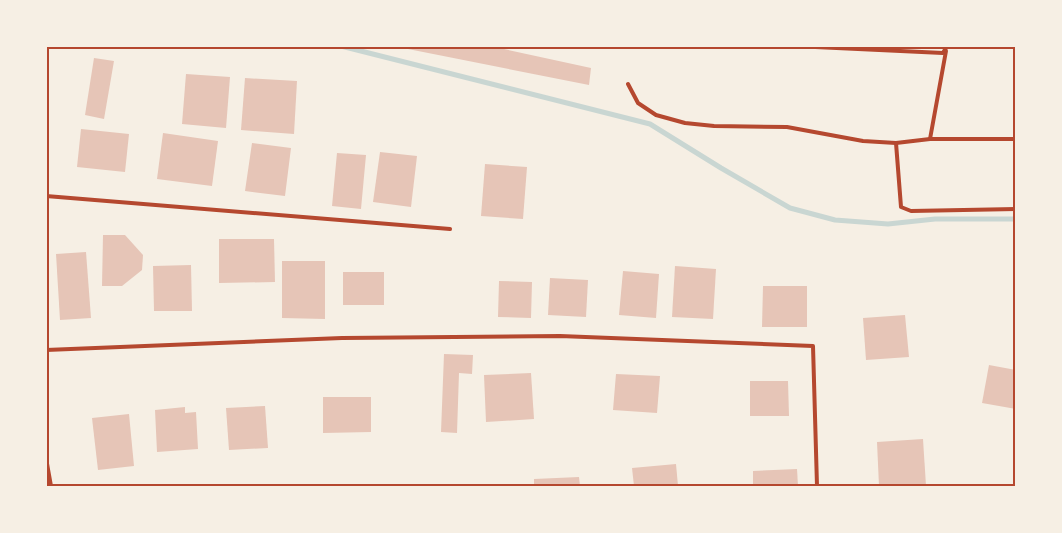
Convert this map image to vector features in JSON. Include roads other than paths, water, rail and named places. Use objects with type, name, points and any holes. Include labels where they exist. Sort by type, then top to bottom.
[{"type":"lane","points":[[794,46],[943,53],[946,48]]},
{"type":"lane","points":[[930,139],[946,48]]},
{"type":"lane","points":[[628,84],[638,103],[656,115],[685,123],[714,126],[788,127],[863,141],[896,143],[930,139],[1016,139]]},
{"type":"lane","points":[[896,143],[901,207],[911,212],[1016,209]]},
{"type":"lane","points":[[46,196],[450,230]]},
{"type":"lane","points":[[46,350],[342,338],[560,336],[813,346],[817,486]]},
{"type":"lane","points":[[46,458],[51,486]]},
{"type":"waterway","points":[[341,46],[650,124],[790,208],[835,220],[888,224],[935,219],[1016,219]]}]
